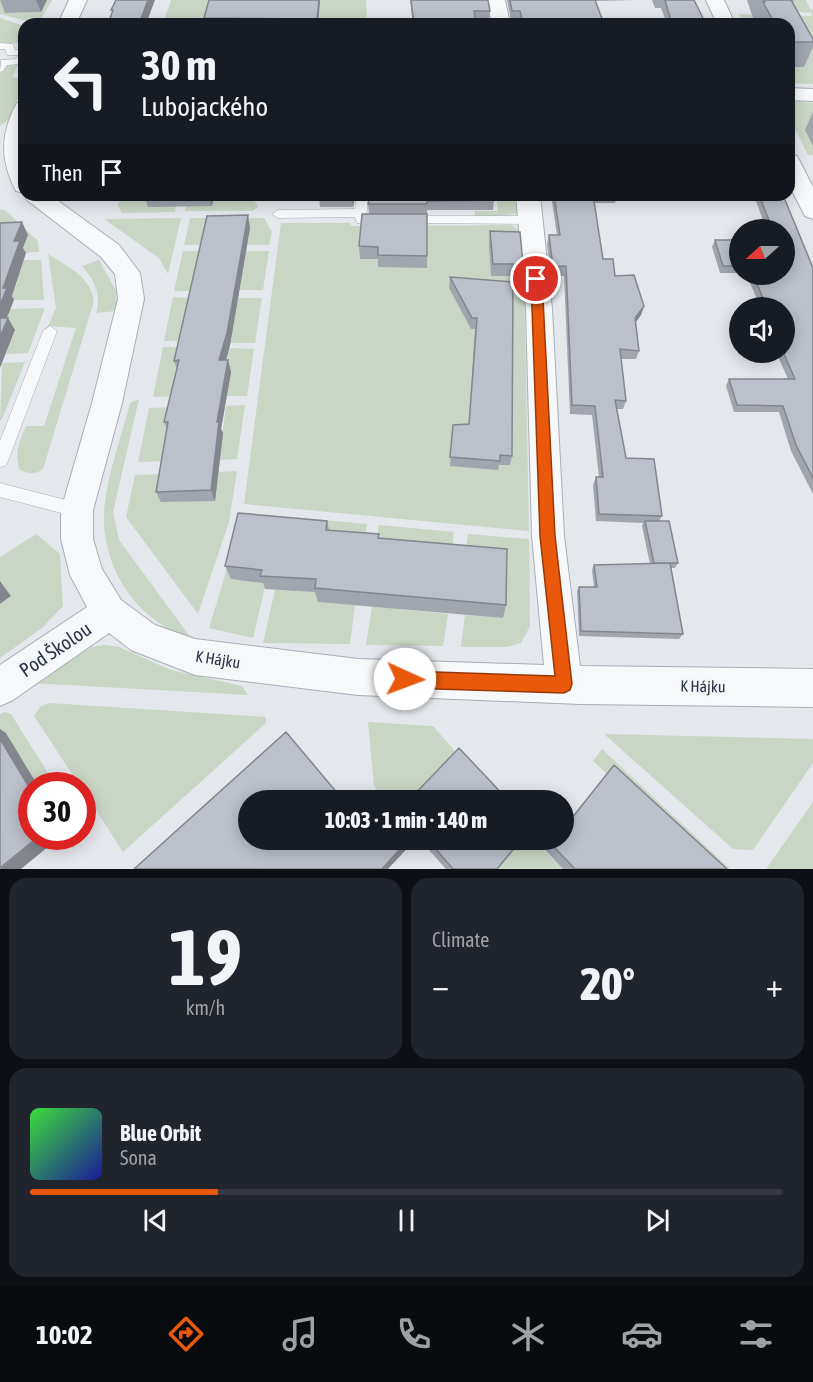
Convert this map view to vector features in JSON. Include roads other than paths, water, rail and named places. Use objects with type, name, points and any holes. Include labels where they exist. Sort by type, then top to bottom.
[{"type":"street","points":[[70,18],[78,0]]},
{"type":"street","points":[[496,0],[500,18]]},
{"type":"street","points":[[715,0],[723,18]]},
{"type":"street","points":[[795,94],[813,95]]},
{"type":"street","points":[[18,117],[4,139],[4,161],[18,182]]},
{"type":"street","points":[[795,174],[813,211]]},
{"type":"street","name":"K Hájku","points":[[43,201],[110,251],[126,273],[131,299],[107,403],[76,510],[77,539],[87,575],[109,612],[144,638],[195,657],[358,677],[564,684],[813,688]]},
{"type":"street","points":[[530,207],[539,309],[548,536],[564,684]]},
{"type":"street","name":"Pod Školou","points":[[0,687],[109,612]]},
{"type":"lane","points":[[0,46],[10,46],[10,53],[18,55]]},
{"type":"lane","points":[[0,59],[18,57]]},
{"type":"lane","points":[[0,69],[4,62],[18,62]]},
{"type":"lane","points":[[362,201],[361,220],[530,207]]},
{"type":"lane","points":[[278,214],[360,213]]},
{"type":"lane","points":[[0,461],[50,331]]},
{"type":"lane","points":[[0,490],[76,510]]}]
